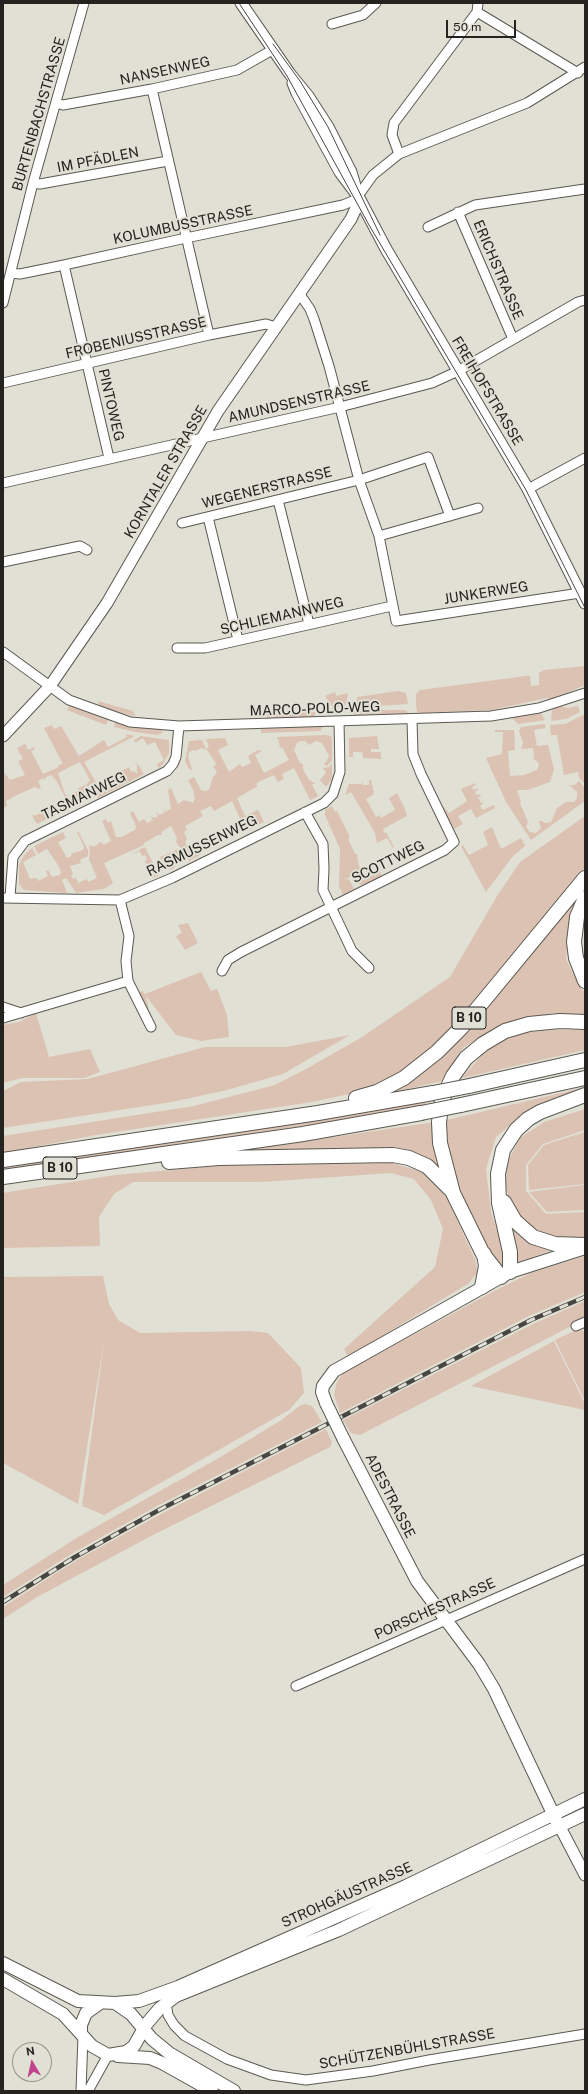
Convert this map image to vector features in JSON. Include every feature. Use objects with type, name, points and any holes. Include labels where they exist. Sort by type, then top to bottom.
[{"type":"highway","name":"B 10","points":[[318,1113],[337,1102],[378,1092],[404,1078],[425,1062],[462,1028],[585,878]]},
{"type":"highway","points":[[585,898],[577,917],[574,942],[576,958],[585,980]]},
{"type":"highway","points":[[482,1287],[486,1266],[484,1254],[454,1193],[440,1143],[439,1122],[442,1100],[453,1076],[466,1058],[484,1044],[505,1031],[529,1024],[560,1021],[585,1022]]},
{"type":"highway","name":"B 10","points":[[3,1160],[318,1113],[469,1086],[585,1060]]},
{"type":"highway","name":"B 10","points":[[3,1177],[303,1134],[421,1113],[585,1078]]},
{"type":"highway","points":[[505,1275],[510,1252],[499,1203],[499,1164],[503,1150],[516,1130],[540,1112],[585,1095]]},
{"type":"highway","points":[[117,1160],[142,1164],[219,1158],[393,1156],[409,1158],[427,1166],[454,1193]]},
{"type":"highway","points":[[499,1186],[508,1212],[523,1230],[533,1237],[555,1244],[585,1246]]},
{"type":"highway","points":[[484,1254],[505,1275]]},
{"type":"main road","name":"ADESTRASSE","points":[[560,1827],[494,1689],[479,1664],[417,1581],[343,1438],[322,1392],[323,1386],[334,1371],[400,1335],[482,1287],[505,1275],[585,1246]]},
{"type":"main road","name":"STROHGÄUSTRASSE","points":[[115,2003],[147,1998],[178,1987],[406,1886],[585,1798]]},
{"type":"main road","name":"STROHGÄUSTRASSE","points":[[143,2029],[166,2003],[176,1996],[339,1930],[585,1814]]},
{"type":"main road","points":[[3,1963],[78,2001],[115,2003],[125,2009],[143,2029],[169,2053],[234,2091]]},
{"type":"main road","points":[[3,1979],[63,2014],[92,2046],[109,2055],[150,2058],[162,2063],[212,2091]]},
{"type":"main road","points":[[82,2034],[81,2025],[86,2013],[100,2003]]},
{"type":"main road","points":[[109,2055],[126,2052],[134,2046],[143,2029]]},
{"type":"street","name":"BURTENBACHSTRASSE","points":[[3,303],[33,184],[84,3]]},
{"type":"street","name":"FREIHOFSTRASSE","points":[[241,3],[290,74],[308,96],[328,127],[351,172],[358,196],[368,217],[528,489],[585,603]]},
{"type":"street","points":[[332,24],[363,15],[376,3]]},
{"type":"street","points":[[399,154],[392,135],[394,123],[477,8],[581,70]]},
{"type":"street","name":"NANSENWEG","points":[[56,103],[63,105],[152,89],[237,70],[274,49]]},
{"type":"street","name":"KORNTALER STRASSE","points":[[3,736],[50,686],[107,603],[218,412],[351,219],[356,208],[358,196],[373,175],[399,154],[527,104],[581,70]]},
{"type":"street","points":[[152,89],[209,335]]},
{"type":"street","name":"IM PFÄDLEN","points":[[33,184],[168,161]]},
{"type":"street","points":[[428,227],[475,205],[585,189]]},
{"type":"street","name":"KOLUMBUSSTRASSE","points":[[11,273],[20,274],[64,266],[186,238],[343,206],[358,196]]},
{"type":"street","name":"ERICHSTRASSE","points":[[458,212],[513,339]]},
{"type":"street","points":[[351,219],[368,217]]},
{"type":"street","name":"PINTOWEG","points":[[64,266],[109,458]]},
{"type":"street","points":[[299,293],[307,304],[314,319],[359,480],[379,536],[392,606]]},
{"type":"street","name":"AMUNDSENSTRASSE","points":[[3,483],[109,458],[340,408],[432,383],[458,371],[578,302],[585,300]]},
{"type":"street","name":"FROBENIUSSTRASSE","points":[[3,383],[209,335],[266,324],[276,327]]},
{"type":"street","name":"WEGENERSTRASSE","points":[[182,523],[359,480],[428,457],[450,516]]},
{"type":"street","points":[[528,489],[585,458]]},
{"type":"street","points":[[278,500],[309,624]]},
{"type":"street","points":[[379,536],[478,508]]},
{"type":"street","points":[[208,517],[238,640]]},
{"type":"street","points":[[3,562],[80,546],[87,550]]},
{"type":"street","name":"JUNKERWEG","points":[[392,606],[396,621],[580,593]]},
{"type":"street","name":"SCHLIEMANNWEG","points":[[177,648],[205,648],[392,606]]},
{"type":"street","points":[[3,652],[50,686]]},
{"type":"street","name":"MARCO-POLO-WEG","points":[[50,686],[69,700],[130,722],[179,726],[412,720],[491,716],[539,708],[585,693]]},
{"type":"street","name":"SCOTTWEG","points":[[222,971],[228,960],[241,952],[445,850],[454,842],[413,754],[412,720]]},
{"type":"street","name":"RASMUSSENWEG","points":[[6,898],[72,901],[120,900],[172,878],[324,803],[333,794],[340,772],[339,721]]},
{"type":"street","name":"TASMANWEG","points":[[6,898],[12,857],[25,841],[167,771],[174,764],[176,757],[179,726]]},
{"type":"street","points":[[305,812],[323,844],[323,890],[352,951],[369,968]]},
{"type":"street","points":[[120,900],[129,936],[126,961],[128,981],[151,1027]]},
{"type":"street","points":[[3,1018],[128,981]]},
{"type":"street","points":[[3,1007],[21,1012]]},
{"type":"street","name":"PORSCHESTRASSE","points":[[296,1686],[585,1559]]},
{"type":"street","name":"ADESTRASSE","points":[[560,1827],[585,1875]]},
{"type":"street","name":"SCHÜTZENBÜHLSTRASSE","points":[[166,2003],[168,2014],[174,2026],[185,2036],[227,2059],[272,2075],[306,2080],[373,2071],[429,2060],[585,2034]]},
{"type":"street","points":[[81,2091],[82,2034]]},
{"type":"street","points":[[88,2091],[109,2055]]},
{"type":"shaded area","points":[[585,666],[585,685],[551,700],[547,698],[491,710],[417,712],[416,694],[420,690],[526,676],[530,676],[531,686],[539,685],[539,673],[544,670]]},
{"type":"shaded area","points":[[398,691],[406,693],[408,704],[359,707],[356,705],[357,697]]},
{"type":"shaded area","points":[[335,692],[336,696],[348,693],[346,705],[333,708],[325,696]]},
{"type":"shaded area","points":[[98,701],[133,711],[135,716],[106,710],[100,707]]},
{"type":"shaded area","points":[[69,706],[108,720],[106,725],[67,710]]},
{"type":"shaded area","points":[[561,706],[567,708],[578,706],[580,712],[566,719],[551,721],[552,709]]},
{"type":"shaded area","points":[[354,710],[405,710],[408,712],[405,715],[354,716]]},
{"type":"shaded area","points":[[315,712],[315,717],[268,719],[267,717],[267,713]]},
{"type":"shaded area","points":[[541,713],[545,720],[518,724],[512,718]]},
{"type":"shaded area","points":[[583,715],[585,716],[585,784],[579,778],[578,772],[564,775],[557,735],[551,735],[550,725],[565,724]]},
{"type":"shaded area","points":[[115,722],[138,727],[163,729],[162,733],[157,735],[135,732],[114,727]]},
{"type":"shaded area","points":[[545,724],[545,728],[534,730],[537,746],[548,745],[554,769],[550,782],[528,790],[517,790],[520,803],[528,822],[526,827],[530,832],[536,833],[541,828],[539,822],[540,820],[545,823],[551,822],[557,808],[566,802],[574,802],[577,798],[577,792],[566,782],[570,785],[575,785],[579,781],[585,788],[585,801],[531,840],[506,802],[486,758],[502,754],[503,732],[494,732],[495,730],[514,730],[515,750],[508,751],[510,776],[524,775],[537,770],[539,765],[537,761],[534,760],[533,748],[521,749],[523,743],[519,731],[521,727]]},
{"type":"shaded area","points":[[52,725],[54,729],[61,726],[79,756],[104,740],[108,747],[127,737],[126,734],[135,736],[84,762],[98,786],[103,784],[103,780],[129,767],[131,772],[134,771],[137,774],[137,763],[144,774],[98,798],[91,784],[87,787],[86,785],[90,780],[80,762],[58,773],[65,794],[69,797],[66,799],[56,780],[51,775],[46,777],[45,781],[44,778],[38,781],[41,788],[39,789],[35,787],[15,796],[6,801],[7,806],[3,808],[3,771],[10,780],[25,775],[18,761],[23,759],[17,748],[25,744],[28,750],[34,747],[35,749],[31,751],[43,774],[59,767],[58,765],[63,764],[44,728]]},
{"type":"shaded area","points":[[324,726],[320,731],[261,733],[261,728]]},
{"type":"shaded area","points":[[141,736],[169,740],[169,753],[159,768],[157,764],[164,760],[155,742],[147,745],[143,738],[135,743],[134,740]]},
{"type":"shaded area","points":[[331,736],[332,741],[332,760],[326,766],[324,763],[327,761],[329,756],[322,743],[316,741],[309,745],[305,741],[301,741],[297,743],[294,750],[300,763],[303,764],[303,769],[309,780],[315,783],[312,785],[318,796],[310,800],[294,768],[282,774],[284,779],[278,782],[274,775],[260,781],[256,784],[258,786],[237,798],[245,816],[258,810],[264,822],[248,830],[245,825],[240,827],[242,823],[232,801],[214,811],[211,806],[200,811],[203,816],[185,826],[187,830],[184,832],[187,839],[185,842],[188,848],[197,850],[200,855],[189,861],[176,842],[177,838],[171,826],[161,832],[162,835],[158,835],[144,843],[144,845],[104,863],[113,883],[104,889],[76,893],[66,878],[62,880],[67,893],[24,890],[19,884],[19,865],[24,855],[32,848],[36,855],[23,862],[30,879],[37,878],[38,881],[48,876],[46,871],[48,870],[52,877],[60,875],[61,872],[58,865],[47,849],[38,854],[34,846],[63,832],[66,838],[58,842],[67,858],[72,856],[71,854],[83,850],[84,847],[77,832],[78,831],[88,850],[88,856],[80,860],[81,863],[70,866],[73,879],[76,878],[78,883],[87,879],[88,882],[97,878],[89,859],[89,846],[91,845],[93,847],[101,842],[104,845],[111,841],[102,821],[106,819],[108,823],[111,821],[116,837],[121,837],[135,830],[136,826],[130,813],[133,811],[139,822],[144,819],[147,823],[153,820],[150,815],[154,818],[158,816],[156,812],[160,815],[164,813],[163,809],[165,812],[171,809],[168,790],[171,788],[178,804],[184,800],[193,803],[195,798],[188,780],[194,777],[201,790],[209,790],[213,777],[217,773],[213,766],[216,765],[215,762],[207,750],[201,748],[196,751],[194,750],[189,752],[188,756],[192,770],[189,769],[185,761],[189,741],[202,740],[206,749],[209,747],[206,739],[225,738],[228,745],[218,750],[229,772],[240,764],[242,767],[251,763],[248,756],[258,750],[262,751],[255,755],[264,773],[289,760],[282,747],[280,748],[278,738],[276,737]]},
{"type":"shaded area","points":[[377,736],[379,749],[371,749],[371,752],[381,752],[381,759],[363,758],[362,752],[353,752],[353,757],[349,757],[349,738]]},
{"type":"shaded area","points":[[332,764],[332,779],[326,787],[320,780],[326,773],[323,768],[329,767]]},
{"type":"shaded area","points":[[369,780],[371,780],[374,792],[373,795],[366,799],[376,817],[380,815],[381,818],[395,810],[389,798],[397,793],[404,807],[407,816],[383,829],[384,833],[386,832],[394,847],[393,848],[387,838],[377,843],[375,833],[351,792],[345,795],[349,784],[362,784],[363,781],[363,785],[369,785]]},
{"type":"shaded area","points":[[475,783],[476,785],[472,787],[474,790],[477,788],[478,790],[475,792],[477,795],[480,794],[481,796],[478,797],[481,803],[484,802],[480,806],[483,810],[494,805],[495,808],[476,818],[471,809],[458,816],[463,824],[454,829],[440,802],[449,813],[467,801],[461,789]]},
{"type":"shaded area","points":[[85,785],[89,796],[74,805],[70,795]]},
{"type":"shaded area","points":[[63,802],[66,809],[37,824],[31,814],[34,816]]},
{"type":"shaded area","points":[[332,806],[335,812],[337,811],[349,835],[349,841],[355,854],[357,854],[358,863],[362,872],[360,873],[363,878],[380,872],[382,876],[367,884],[360,885],[359,882],[362,880],[358,881],[355,874],[344,880],[349,879],[354,889],[343,895],[339,886],[340,849],[325,815],[325,810]]},
{"type":"shaded area","points":[[585,816],[585,870],[444,1038],[420,1061],[372,1089],[312,1102],[96,1135],[3,1153],[3,1136],[194,1106],[275,1085],[362,1037],[450,977],[497,896],[520,862]]},
{"type":"shaded area","points":[[492,827],[501,849],[521,838],[525,846],[513,856],[486,892],[461,846],[463,845],[469,855],[488,845],[483,832]]},
{"type":"shaded area","points":[[145,847],[159,875],[153,878],[145,861],[147,859],[145,855],[142,856],[140,851],[132,854]]},
{"type":"shaded area","points":[[178,849],[186,860],[182,862],[179,857],[172,859],[175,867],[170,870],[168,864],[165,866],[160,857]]},
{"type":"shaded area","points":[[578,896],[568,939],[566,959],[581,989],[585,992],[585,1016],[553,1013],[501,1025],[464,1047],[442,1081],[395,1092],[450,1049]]},
{"type":"shaded area","points":[[188,923],[198,943],[185,950],[176,936],[182,933],[178,925]]},
{"type":"shaded area","points":[[201,972],[211,991],[217,989],[227,1015],[229,1037],[201,1041],[176,1035],[146,996],[149,1011],[145,1008],[137,993],[142,991],[145,994]]},
{"type":"shaded area","points":[[36,1013],[49,1057],[90,1049],[100,1072],[84,1078],[22,1078],[3,1083],[3,1025],[19,1022]]},
{"type":"shaded area","points":[[553,1030],[585,1030],[585,1050],[462,1078],[486,1050],[519,1033]]},
{"type":"shaded area","points":[[350,1035],[283,1074],[227,1090],[172,1102],[3,1128],[3,1091],[21,1082],[88,1079],[205,1047],[286,1047]]},
{"type":"shaded area","points":[[582,1088],[527,1110],[496,1137],[486,1169],[491,1212],[505,1256],[504,1267],[493,1260],[456,1184],[444,1143],[447,1120]]},
{"type":"shaded area","points":[[427,1101],[424,1107],[3,1170],[3,1167],[321,1120]]},
{"type":"shaded area","points":[[585,1109],[585,1130],[543,1144],[526,1165],[526,1191],[546,1214],[585,1212],[585,1238],[576,1240],[549,1237],[531,1227],[514,1210],[505,1186],[508,1161],[520,1138],[544,1122]]},
{"type":"shaded area","points":[[435,1122],[433,1141],[441,1171],[414,1154],[233,1152]]},
{"type":"shaded area","points":[[585,1132],[585,1184],[529,1190],[528,1165],[544,1145]]},
{"type":"shaded area","points":[[392,1163],[423,1172],[443,1189],[476,1262],[477,1273],[469,1283],[348,1357],[344,1349],[435,1267],[443,1229],[431,1200],[414,1179],[391,1173],[262,1182],[133,1182],[114,1194],[99,1217],[100,1246],[3,1248],[3,1193],[115,1175],[217,1166]]},
{"type":"shaded area","points":[[585,1185],[585,1210],[547,1212],[529,1192]]},
{"type":"shaded area","points":[[503,1213],[553,1250],[516,1263]]},
{"type":"shaded area","points":[[585,1256],[585,1292],[529,1316],[340,1413],[334,1395],[336,1384],[343,1373],[496,1290],[533,1272]]},
{"type":"shaded area","points":[[103,1276],[109,1304],[118,1320],[140,1333],[251,1331],[268,1333],[301,1368],[304,1393],[289,1410],[104,1515],[82,1506],[105,1334],[78,1504],[3,1463],[3,1277]]},
{"type":"shaded area","points":[[585,1301],[585,1319],[360,1435],[351,1433],[343,1420],[533,1324]]},
{"type":"shaded area","points":[[576,1330],[585,1331],[585,1401],[555,1340]]},
{"type":"shaded area","points":[[554,1341],[585,1404],[585,1410],[471,1386]]},
{"type":"shaded area","points":[[306,1404],[312,1406],[322,1422],[157,1506],[73,1553],[3,1597],[3,1585],[78,1537],[217,1459],[280,1421],[301,1405]]},
{"type":"shaded area","points":[[326,1429],[332,1443],[330,1447],[155,1534],[37,1597],[3,1619],[3,1607],[77,1560],[161,1514]]},
{"type":"tram line","points":[[239,3],[287,76],[369,225],[526,490],[585,608]]},
{"type":"tram line","points":[[273,44],[300,81],[328,127],[380,235]]},
{"type":"railway","points":[[3,1602],[75,1557],[159,1510],[531,1320],[585,1297]]}]
